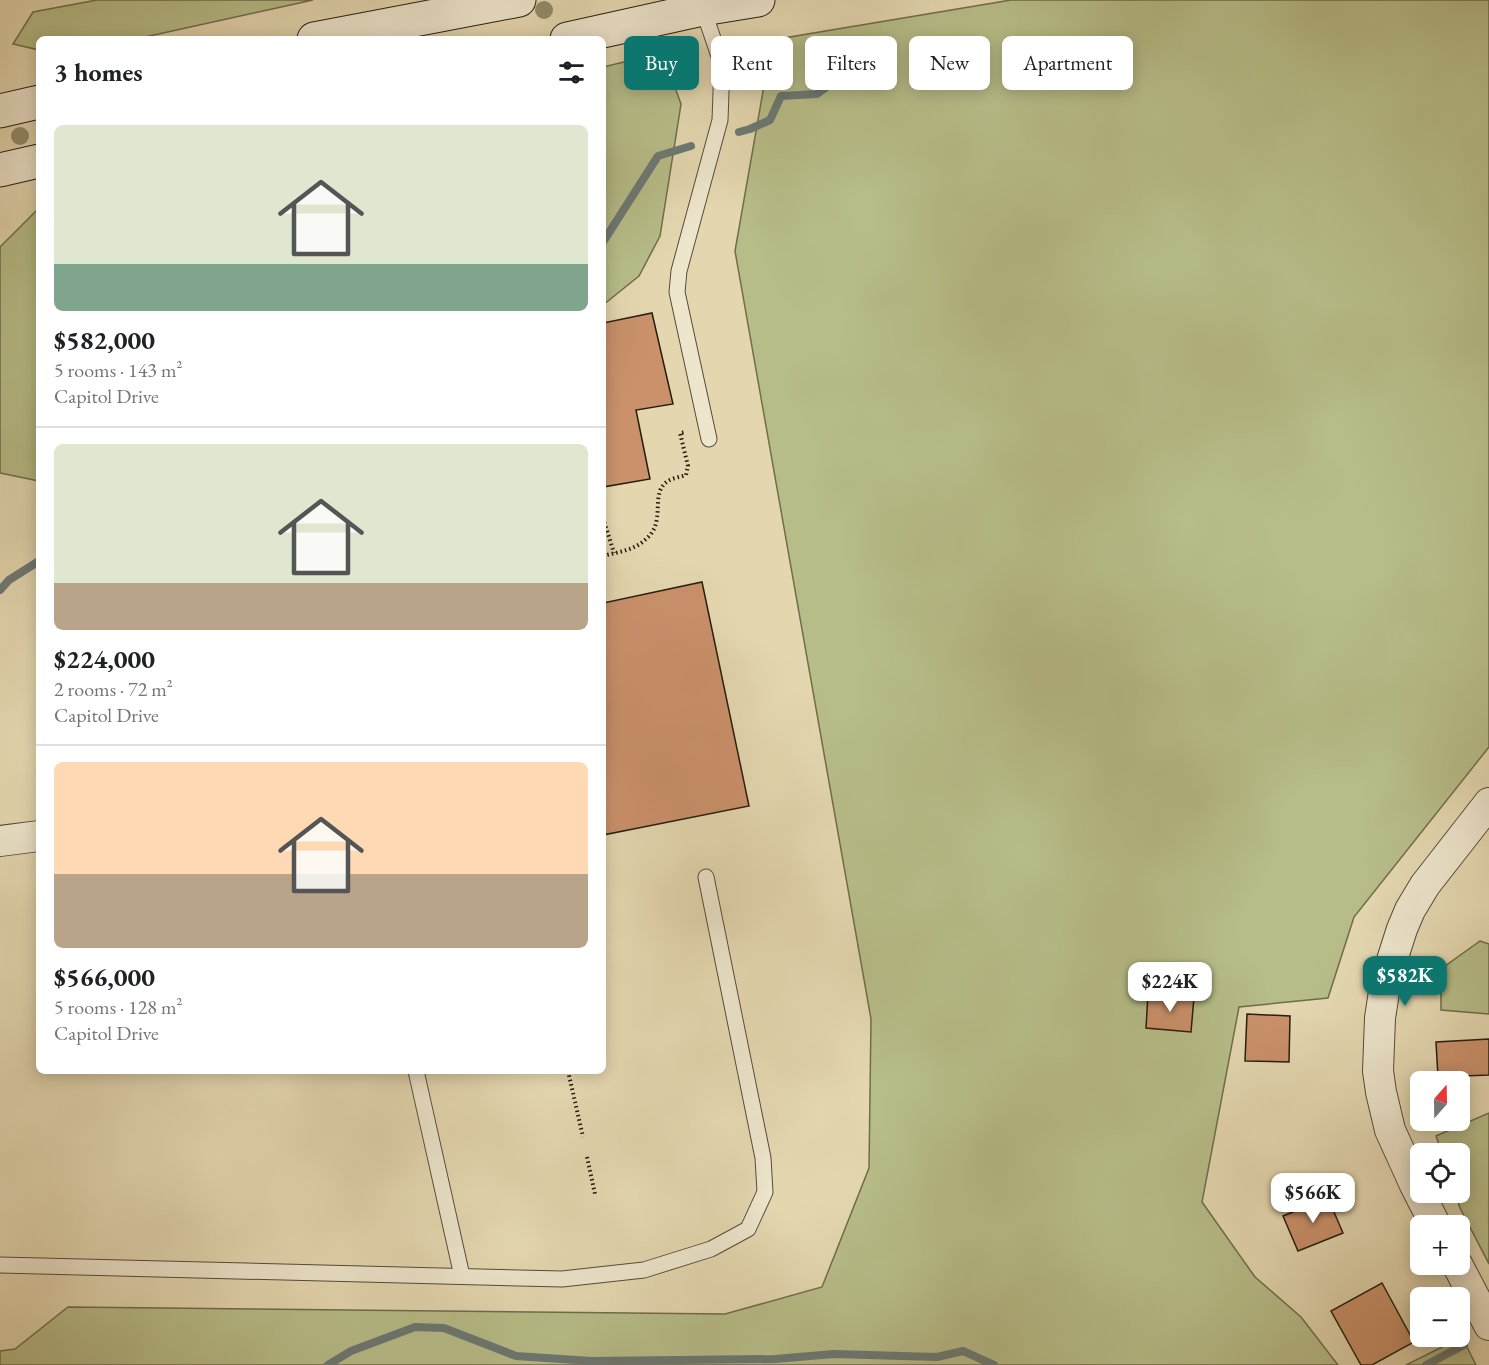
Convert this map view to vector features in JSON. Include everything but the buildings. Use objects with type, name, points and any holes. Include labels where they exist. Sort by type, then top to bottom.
[{"type":"street","points":[[330,36],[519,0]]},
{"type":"street","points":[[579,36],[702,5],[758,0]]},
{"type":"street","points":[[0,111],[36,103]]},
{"type":"street","points":[[0,170],[36,162]]},
{"type":"street","points":[[1430,1215],[1390,1130],[1378,1071],[1380,1018],[1386,979],[1410,910],[1425,885],[1489,803]]},
{"type":"street","points":[[0,841],[36,836]]},
{"type":"street","points":[[1463,1275],[1489,1325]]},
{"type":"lane","points":[[702,5],[722,65],[720,120],[679,271],[677,292],[709,439]]},
{"type":"lane","points":[[0,1265],[562,1279],[644,1270],[711,1250],[748,1229],[765,1192],[763,1158],[706,877]]},
{"type":"lane","points":[[417,1074],[462,1276]]},
{"type":"path","points":[[606,555],[636,547],[654,531],[658,517],[660,490],[668,482],[686,475],[688,466],[681,433]]},
{"type":"path","points":[[606,528],[614,553]]},
{"type":"path","points":[[569,1074],[583,1137]]},
{"type":"path","points":[[587,1157],[595,1194]]},
{"type":"green space","points":[[97,0],[313,0],[150,36],[36,36],[36,49],[13,44],[33,12]]},
{"type":"green space","points":[[1011,0],[1489,0],[1489,747],[1354,917],[1328,998],[1239,1007],[1202,1202],[1255,1277],[1301,1317],[1338,1365],[0,1365],[0,1351],[15,1349],[68,1307],[725,1314],[822,1287],[869,1168],[871,1019],[735,251],[763,90],[793,90],[793,36]]},
{"type":"green space","points":[[624,62],[624,90],[676,90],[681,104],[660,236],[639,276],[606,303],[606,66]]},
{"type":"green space","points":[[36,211],[36,480],[0,473],[0,247]]},
{"type":"green space","points":[[1480,941],[1489,944],[1489,1014],[1441,1010],[1441,969]]},
{"type":"green space","points":[[1489,1113],[1489,1264],[1470,1227],[1470,1215],[1464,1215],[1458,1203],[1470,1203],[1470,1143],[1438,1143],[1436,1136],[1448,1131],[1470,1131],[1470,1121]]},
{"type":"green space","points":[[1442,1347],[1467,1347],[1476,1365],[1406,1365]]},
{"type":"waterway","points":[[739,132],[770,120],[781,96],[817,94],[822,90]]},
{"type":"waterway","points":[[606,237],[658,156],[691,146]]},
{"type":"waterway","points":[[0,590],[9,580],[36,563]]},
{"type":"waterway","points":[[328,1365],[351,1351],[415,1327],[444,1328],[516,1356],[591,1361],[775,1359],[834,1354],[937,1357],[963,1351],[994,1365]]},
{"type":"waterway","points":[[1426,1365],[1460,1347]]}]
